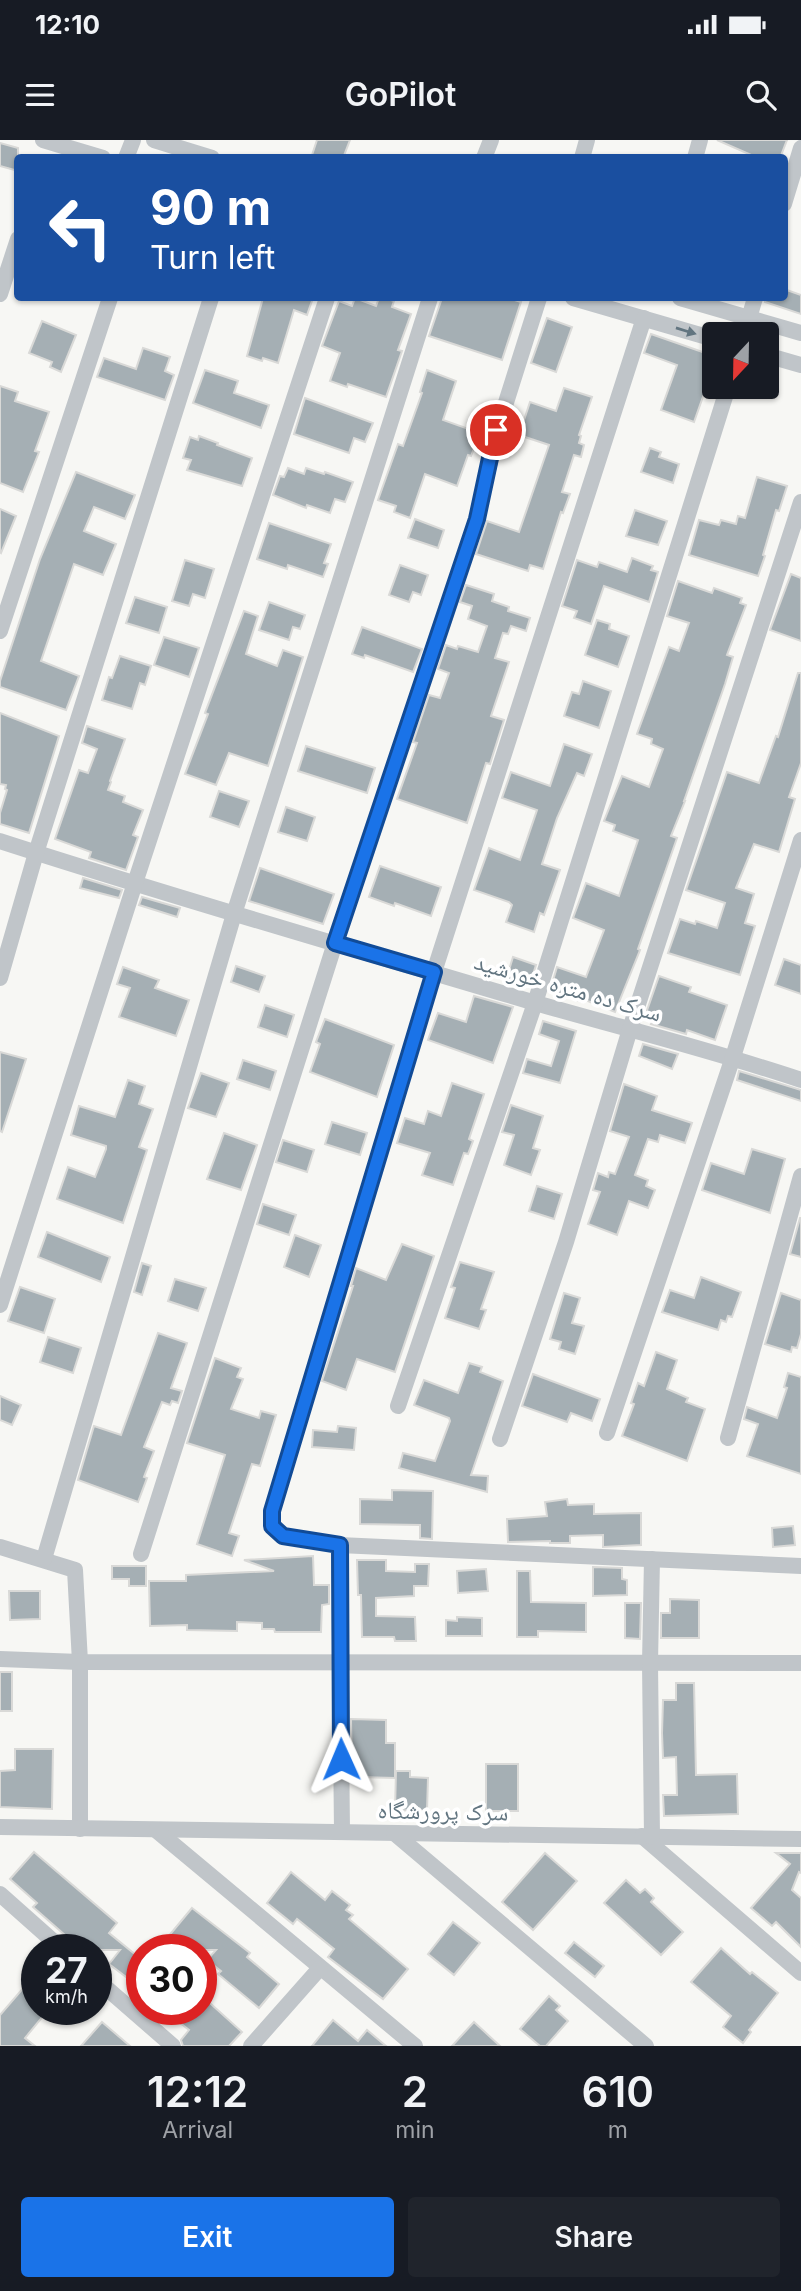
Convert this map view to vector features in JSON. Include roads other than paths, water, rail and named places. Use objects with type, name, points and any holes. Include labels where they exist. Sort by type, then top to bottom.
[{"type":"street","points":[[154,140],[199,154]]},
{"type":"street","points":[[45,146],[84,154]]},
{"type":"street","points":[[788,191],[801,148]]},
{"type":"street","points":[[0,294],[14,251]]},
{"type":"street","points":[[0,631],[109,301]]},
{"type":"street","points":[[0,978],[36,853],[210,301]]},
{"type":"street","points":[[0,1306],[135,883],[326,301]]},
{"type":"street","points":[[44,1559],[234,914],[429,301]]},
{"type":"street","points":[[141,1554],[335,943],[477,519],[496,430],[538,301]]},
{"type":"street","points":[[584,301],[702,335]]},
{"type":"street","points":[[690,301],[801,333]]},
{"type":"street","points":[[749,318],[754,301]]},
{"type":"street","points":[[644,318],[434,972],[272,1511],[272,1526],[283,1536],[340,1545],[801,1566]]},
{"type":"street","points":[[779,359],[801,365]]},
{"type":"street","points":[[398,1406],[535,1003],[724,399]]},
{"type":"street","points":[[500,1439],[566,1242],[630,1029],[801,502]]},
{"type":"street","points":[[607,1433],[733,1057],[801,840]]},
{"type":"street","name":"سرک ده متره خورشید","points":[[0,841],[234,914],[535,1003],[733,1057],[801,1080]]},
{"type":"street","points":[[728,1438],[801,1176]]},
{"type":"street","points":[[340,1545],[342,1832]]},
{"type":"street","points":[[0,1546],[75,1570],[80,1662],[80,1829]]},
{"type":"street","points":[[652,1559],[647,1837],[801,1973]]},
{"type":"street","points":[[0,1659],[80,1662],[801,1663]]},
{"type":"street","name":"سرک پرورشگاه","points":[[0,1828],[801,1839]]},
{"type":"street","points":[[156,1830],[415,2046]]},
{"type":"street","points":[[394,1833],[646,2046]]},
{"type":"street","points":[[0,1894],[45,1934]]},
{"type":"street","points":[[251,2046],[320,1968]]},
{"type":"street","points":[[112,1993],[173,2046]]}]
